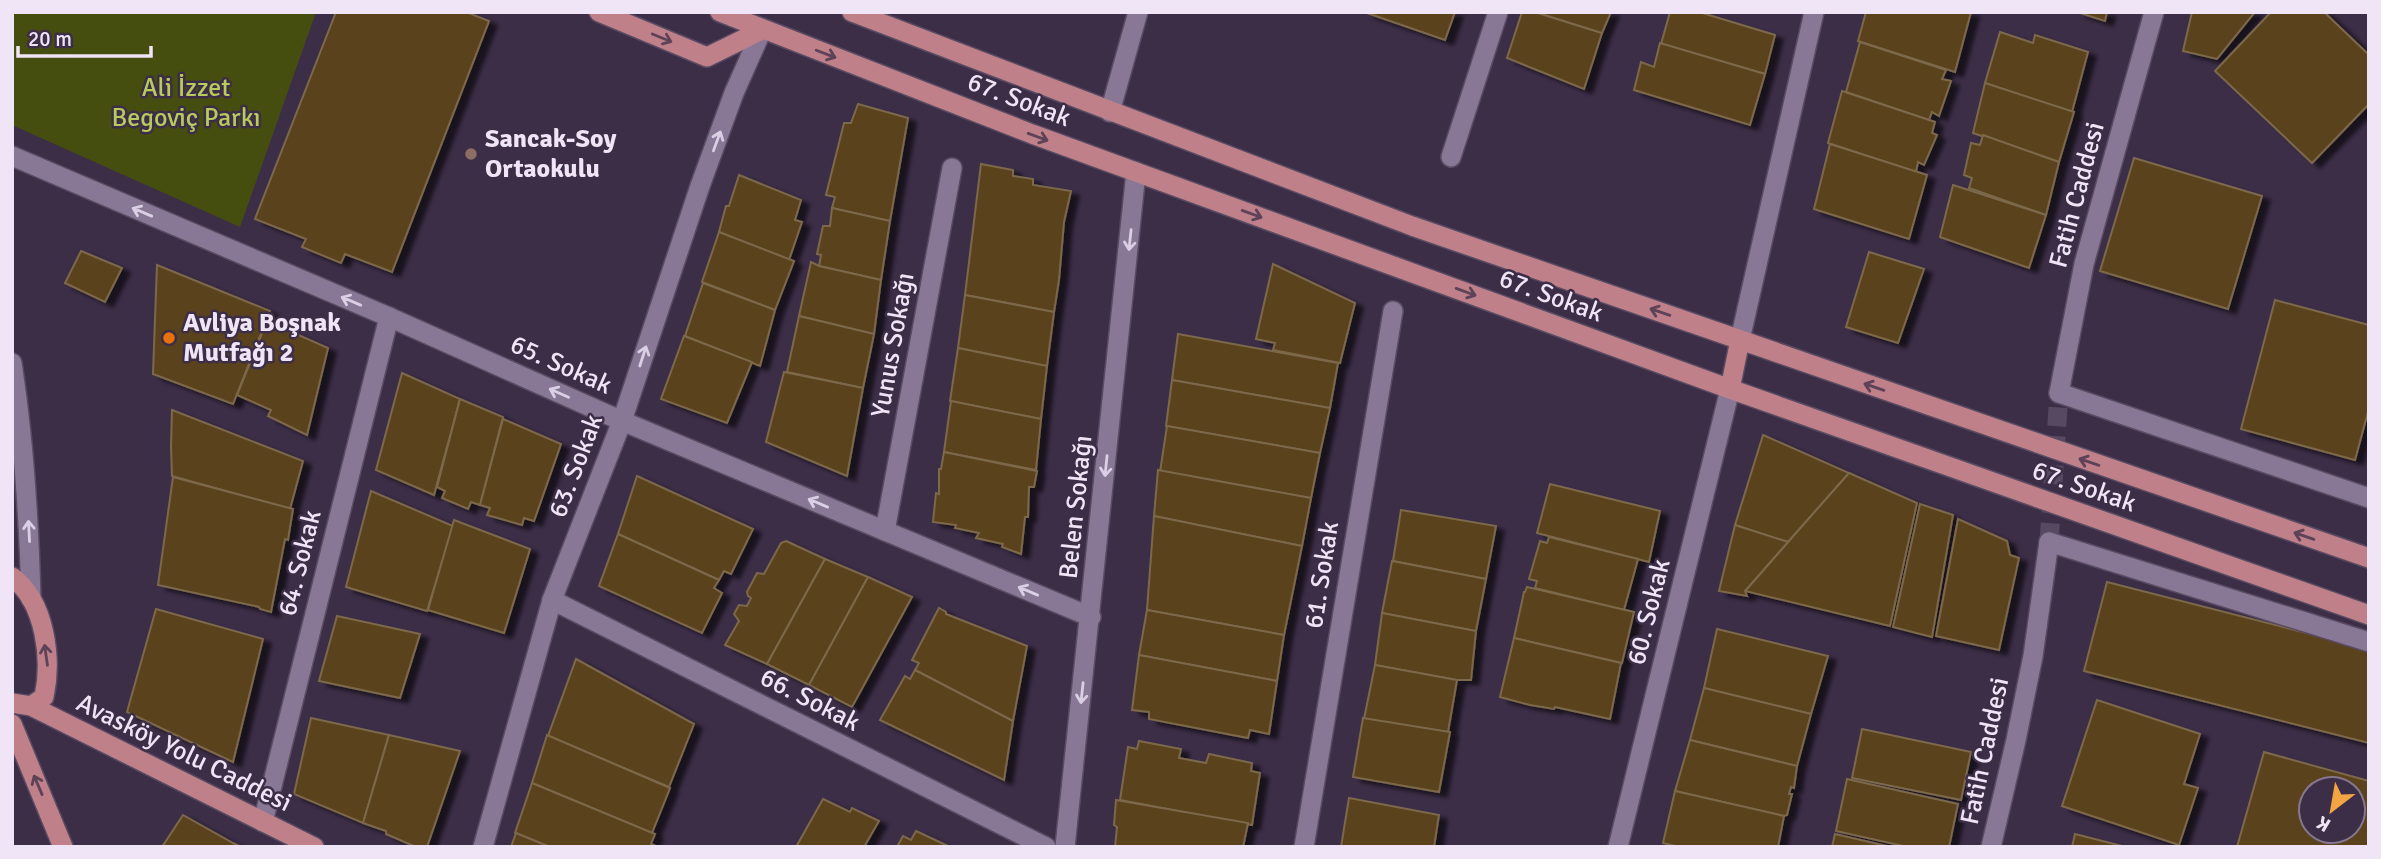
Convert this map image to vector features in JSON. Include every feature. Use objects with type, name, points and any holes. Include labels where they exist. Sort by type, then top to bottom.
[{"type":"main road","points":[[599,12],[707,57],[762,30]]},
{"type":"main road","name":"67. Sokak","points":[[720,12],[1032,134],[1730,389],[2369,615]]},
{"type":"main road","name":"67. Sokak","points":[[852,12],[1412,226],[2369,558]]},
{"type":"main road","points":[[884,12],[905,34]]},
{"type":"main road","points":[[1730,389],[1741,340]]},
{"type":"main road","points":[[12,577],[36,607],[43,632],[48,670],[44,697],[22,705]]},
{"type":"main road","name":"Avasköy Yolu Caddesi","points":[[22,705],[314,847]]},
{"type":"main road","points":[[12,724],[63,847]]},
{"type":"street","points":[[1110,112],[1138,12]]},
{"type":"street","points":[[1451,157],[1498,12]]},
{"type":"street","points":[[1741,340],[1814,12]]},
{"type":"street","name":"Fatih Caddesi","points":[[2154,12],[2084,264],[2059,393],[2369,498]]},
{"type":"street","name":"63. Sokak","points":[[483,847],[552,600],[622,421],[700,186],[734,93],[762,30]]},
{"type":"street","name":"65. Sokak","points":[[12,156],[389,317],[622,421],[1091,617]]},
{"type":"street","name":"Yunus Sokağı","points":[[886,531],[952,168]]},
{"type":"street","name":"Belen Sokağı","points":[[1065,847],[1136,172]]},
{"type":"street","name":"61. Sokak","points":[[1304,847],[1392,312]]},
{"type":"street","name":"64. Sokak","points":[[263,822],[389,317]]},
{"type":"street","points":[[12,363],[29,528],[31,599]]},
{"type":"street","name":"60. Sokak","points":[[1618,847],[1730,389]]},
{"type":"street","name":"Fatih Caddesi","points":[[1991,847],[2017,740],[2049,542],[2369,642]]},
{"type":"street","name":"66. Sokak","points":[[552,600],[1046,847]]},
{"type":"green space","name":"Ali İzzet Begoviç Parkı","points":[[12,12],[316,12],[240,227],[12,125]]},
{"type":"building","points":[[336,12],[466,12],[489,21],[392,272],[345,254],[341,263],[302,247],[306,239],[255,219]]},
{"type":"building","points":[[1364,12],[1455,12],[1445,40]]},
{"type":"building","points":[[1522,12],[1535,12],[1602,33],[1584,89],[1507,58]]},
{"type":"building","points":[[1535,12],[1611,12],[1602,33]]},
{"type":"building","points":[[1670,12],[1699,12],[1775,35],[1765,74],[1661,44]]},
{"type":"building","points":[[1866,12],[1971,12],[1955,72],[1858,41]]},
{"type":"building","points":[[2077,12],[2107,12],[2105,21]]},
{"type":"building","points":[[2192,12],[2255,12],[2217,59],[2183,51]]},
{"type":"building","points":[[2271,12],[2324,12],[2369,55],[2369,104],[2312,163],[2215,71]]},
{"type":"building","points":[[2000,32],[2033,43],[2035,35],[2088,52],[2072,112],[1985,83]]},
{"type":"building","points":[[1860,42],[1946,70],[1942,79],[1951,81],[1939,116],[1932,112],[1929,120],[1846,92]]},
{"type":"building","points":[[1660,43],[1765,74],[1750,125],[1634,90],[1641,62],[1654,67]]},
{"type":"building","points":[[1985,83],[2074,112],[2059,162],[1973,133]]},
{"type":"building","points":[[1842,91],[1935,122],[1932,133],[1937,135],[1924,165],[1918,162],[1916,172],[1828,143]]},
{"type":"building","points":[[858,104],[908,118],[890,221],[832,208],[835,197],[826,195],[844,123],[851,123]]},
{"type":"building","points":[[1983,135],[2059,162],[2046,215],[1969,188],[1972,178],[1964,175],[1971,143],[1980,145]]},
{"type":"building","points":[[1830,144],[1927,175],[1909,239],[1814,209]]},
{"type":"building","points":[[2134,158],[2262,196],[2228,309],[2100,271]]},
{"type":"building","points":[[981,164],[1013,170],[1013,176],[1033,179],[1033,185],[1071,191],[1064,222],[1054,312],[965,295]]},
{"type":"building","points":[[739,175],[801,200],[795,220],[802,222],[789,260],[719,232]]},
{"type":"building","points":[[1953,185],[2046,215],[2029,268],[1940,237]]},
{"type":"building","points":[[832,208],[890,221],[881,280],[819,266],[821,255],[817,254],[823,226],[830,226]]},
{"type":"building","points":[[719,232],[794,261],[775,310],[702,282]]},
{"type":"building","points":[[81,251],[122,268],[105,302],[65,283]]},
{"type":"building","points":[[1869,252],[1924,269],[1898,343],[1846,327]]},
{"type":"building","points":[[811,262],[881,280],[874,334],[799,316]]},
{"type":"building","points":[[1273,264],[1355,303],[1340,363],[1273,350],[1275,343],[1256,339]]},
{"type":"building","points":[[157,265],[270,311],[233,404],[153,374]]},
{"type":"building","points":[[703,283],[775,310],[760,366],[685,336]]},
{"type":"building","points":[[965,295],[1054,312],[1047,366],[958,348]]},
{"type":"building","points":[[2275,300],[2369,325],[2369,408],[2355,460],[2241,429]]},
{"type":"building","points":[[799,316],[874,334],[863,388],[787,372]]},
{"type":"building","points":[[267,321],[328,348],[307,435],[268,416],[271,410],[237,395]]},
{"type":"building","points":[[1178,334],[1338,363],[1330,408],[1172,380]]},
{"type":"building","points":[[684,336],[752,362],[727,423],[661,399]]},
{"type":"building","points":[[958,348],[1047,366],[1041,419],[950,401]]},
{"type":"building","points":[[784,372],[863,388],[847,476],[766,442]]},
{"type":"building","points":[[402,373],[460,399],[434,495],[376,470]]},
{"type":"building","points":[[1172,380],[1330,408],[1320,453],[1166,426]]},
{"type":"building","points":[[460,399],[503,417],[480,505],[471,502],[468,509],[442,498],[445,491],[437,487]]},
{"type":"building","points":[[951,401],[1041,419],[1036,470],[944,452]]},
{"type":"building","points":[[172,410],[303,461],[290,509],[172,476]]},
{"type":"building","points":[[503,419],[561,444],[534,521],[524,518],[522,525],[487,515],[490,508],[480,505]]},
{"type":"building","points":[[1167,426],[1320,453],[1311,498],[1160,472]]},
{"type":"building","points":[[1763,435],[1849,473],[1788,542],[1735,525]]},
{"type":"building","points":[[944,452],[1037,471],[1034,487],[1029,487],[1028,517],[1025,517],[1021,554],[1002,547],[1003,544],[976,538],[979,533],[955,528],[956,525],[933,522],[936,493],[939,494],[939,469]]},
{"type":"building","points":[[1158,470],[1311,498],[1302,546],[1154,516]]},
{"type":"building","points":[[1849,473],[1917,503],[1890,626],[1745,591]]},
{"type":"building","points":[[637,476],[753,529],[731,574],[724,571],[719,580],[618,534]]},
{"type":"building","points":[[173,477],[293,509],[271,612],[158,585]]},
{"type":"building","points":[[1550,484],[1660,511],[1649,562],[1537,533]]},
{"type":"building","points":[[371,491],[453,526],[427,611],[346,587]]},
{"type":"building","points":[[1920,504],[1953,515],[1932,637],[1893,627]]},
{"type":"building","points":[[1401,510],[1496,526],[1486,579],[1393,561]]},
{"type":"building","points":[[1154,516],[1302,546],[1284,635],[1147,610]]},
{"type":"building","points":[[1958,519],[2007,541],[2010,555],[2019,558],[1999,650],[1936,636]]},
{"type":"building","points":[[454,520],[530,549],[504,633],[428,610]]},
{"type":"building","points":[[1735,525],[1788,542],[1745,591],[1747,596],[1719,591]]},
{"type":"building","points":[[618,534],[719,580],[714,588],[722,593],[702,633],[599,586]]},
{"type":"building","points":[[1549,537],[1638,559],[1624,610],[1535,588],[1537,581],[1529,579],[1540,541],[1547,543]]},
{"type":"building","points":[[786,541],[825,559],[767,664],[725,645],[739,621],[734,614],[739,605],[747,606],[751,598],[747,592],[757,573],[764,574],[781,543]]},
{"type":"building","points":[[825,559],[868,577],[809,685],[767,664]]},
{"type":"building","points":[[1392,561],[1486,579],[1476,631],[1382,613]]},
{"type":"building","points":[[868,577],[912,597],[852,707],[809,685]]},
{"type":"building","points":[[2107,582],[2369,649],[2369,743],[2084,671]]},
{"type":"building","points":[[1527,587],[1634,612],[1622,663],[1514,638]]},
{"type":"building","points":[[939,608],[946,614],[1027,646],[1013,721],[915,670],[919,663],[912,660]]},
{"type":"building","points":[[156,609],[263,639],[233,762],[127,712]]},
{"type":"building","points":[[1147,610],[1284,635],[1277,681],[1139,655]]},
{"type":"building","points":[[1382,613],[1476,631],[1471,680],[1457,680],[1375,665]]},
{"type":"building","points":[[337,616],[420,634],[400,698],[319,681]]},
{"type":"building","points":[[1717,629],[1828,656],[1811,714],[1704,688]]},
{"type":"building","points":[[1514,638],[1621,663],[1610,719],[1500,697]]},
{"type":"building","points":[[1139,655],[1277,681],[1269,734],[1250,730],[1248,738],[1149,719],[1149,712],[1132,710]]},
{"type":"building","points":[[576,659],[694,724],[669,787],[548,736]]},
{"type":"building","points":[[1375,665],[1457,680],[1448,732],[1364,719]]},
{"type":"building","points":[[915,670],[1013,721],[1004,780],[880,720],[905,676],[910,679]]},
{"type":"building","points":[[1704,688],[1811,714],[1797,766],[1690,740]]},
{"type":"building","points":[[2097,700],[2200,734],[2184,784],[2198,788],[2179,845],[2062,806]]},
{"type":"building","points":[[311,718],[389,735],[363,823],[294,794]]},
{"type":"building","points":[[1363,718],[1450,732],[1439,792],[1353,777]]},
{"type":"building","points":[[1862,729],[1971,752],[1961,800],[1852,778]]},
{"type":"building","points":[[389,735],[460,751],[427,847],[416,847],[386,834],[386,831],[363,823]]},
{"type":"building","points":[[547,735],[670,788],[652,833],[532,783]]},
{"type":"building","points":[[1690,740],[1797,766],[1794,788],[1791,787],[1789,794],[1792,794],[1787,815],[1675,791]]},
{"type":"building","points":[[1139,741],[1181,749],[1179,758],[1206,763],[1209,754],[1252,763],[1251,771],[1260,773],[1252,825],[1120,800],[1128,747],[1137,749]]},
{"type":"building","points":[[2264,752],[2347,775],[2297,775],[2297,845],[2367,845],[2369,781],[2369,847],[2237,847]]},
{"type":"building","points":[[1847,779],[1958,804],[1949,847],[1908,847],[1836,831]]},
{"type":"building","points":[[532,783],[655,834],[651,844],[658,847],[550,847],[515,833]]},
{"type":"building","points":[[1675,791],[1784,816],[1778,847],[1679,847],[1663,843]]},
{"type":"building","points":[[1349,798],[1439,815],[1434,847],[1341,847]]},
{"type":"building","points":[[823,799],[850,812],[852,808],[879,821],[864,847],[796,847]]},
{"type":"building","points":[[1116,800],[1248,823],[1243,847],[1115,847]]},
{"type":"building","points":[[183,815],[233,843],[241,847],[162,847]]},
{"type":"building","points":[[916,831],[950,847],[897,847],[903,836],[911,840]]},
{"type":"building","points":[[516,833],[550,847],[511,847]]},
{"type":"building","points":[[1835,834],[1891,847],[1832,847]]},
{"type":"building","points":[[2075,834],[2126,847],[2072,847]]},
{"type":"tunnel","points":[[2049,542],[2059,393]]},
{"type":"place","name":"Sancak-Soy Ortaokulu","points":[[471,154]]},
{"type":"place","name":"Avliya Boşnak Mutfağı 2","points":[[169,338]]}]
